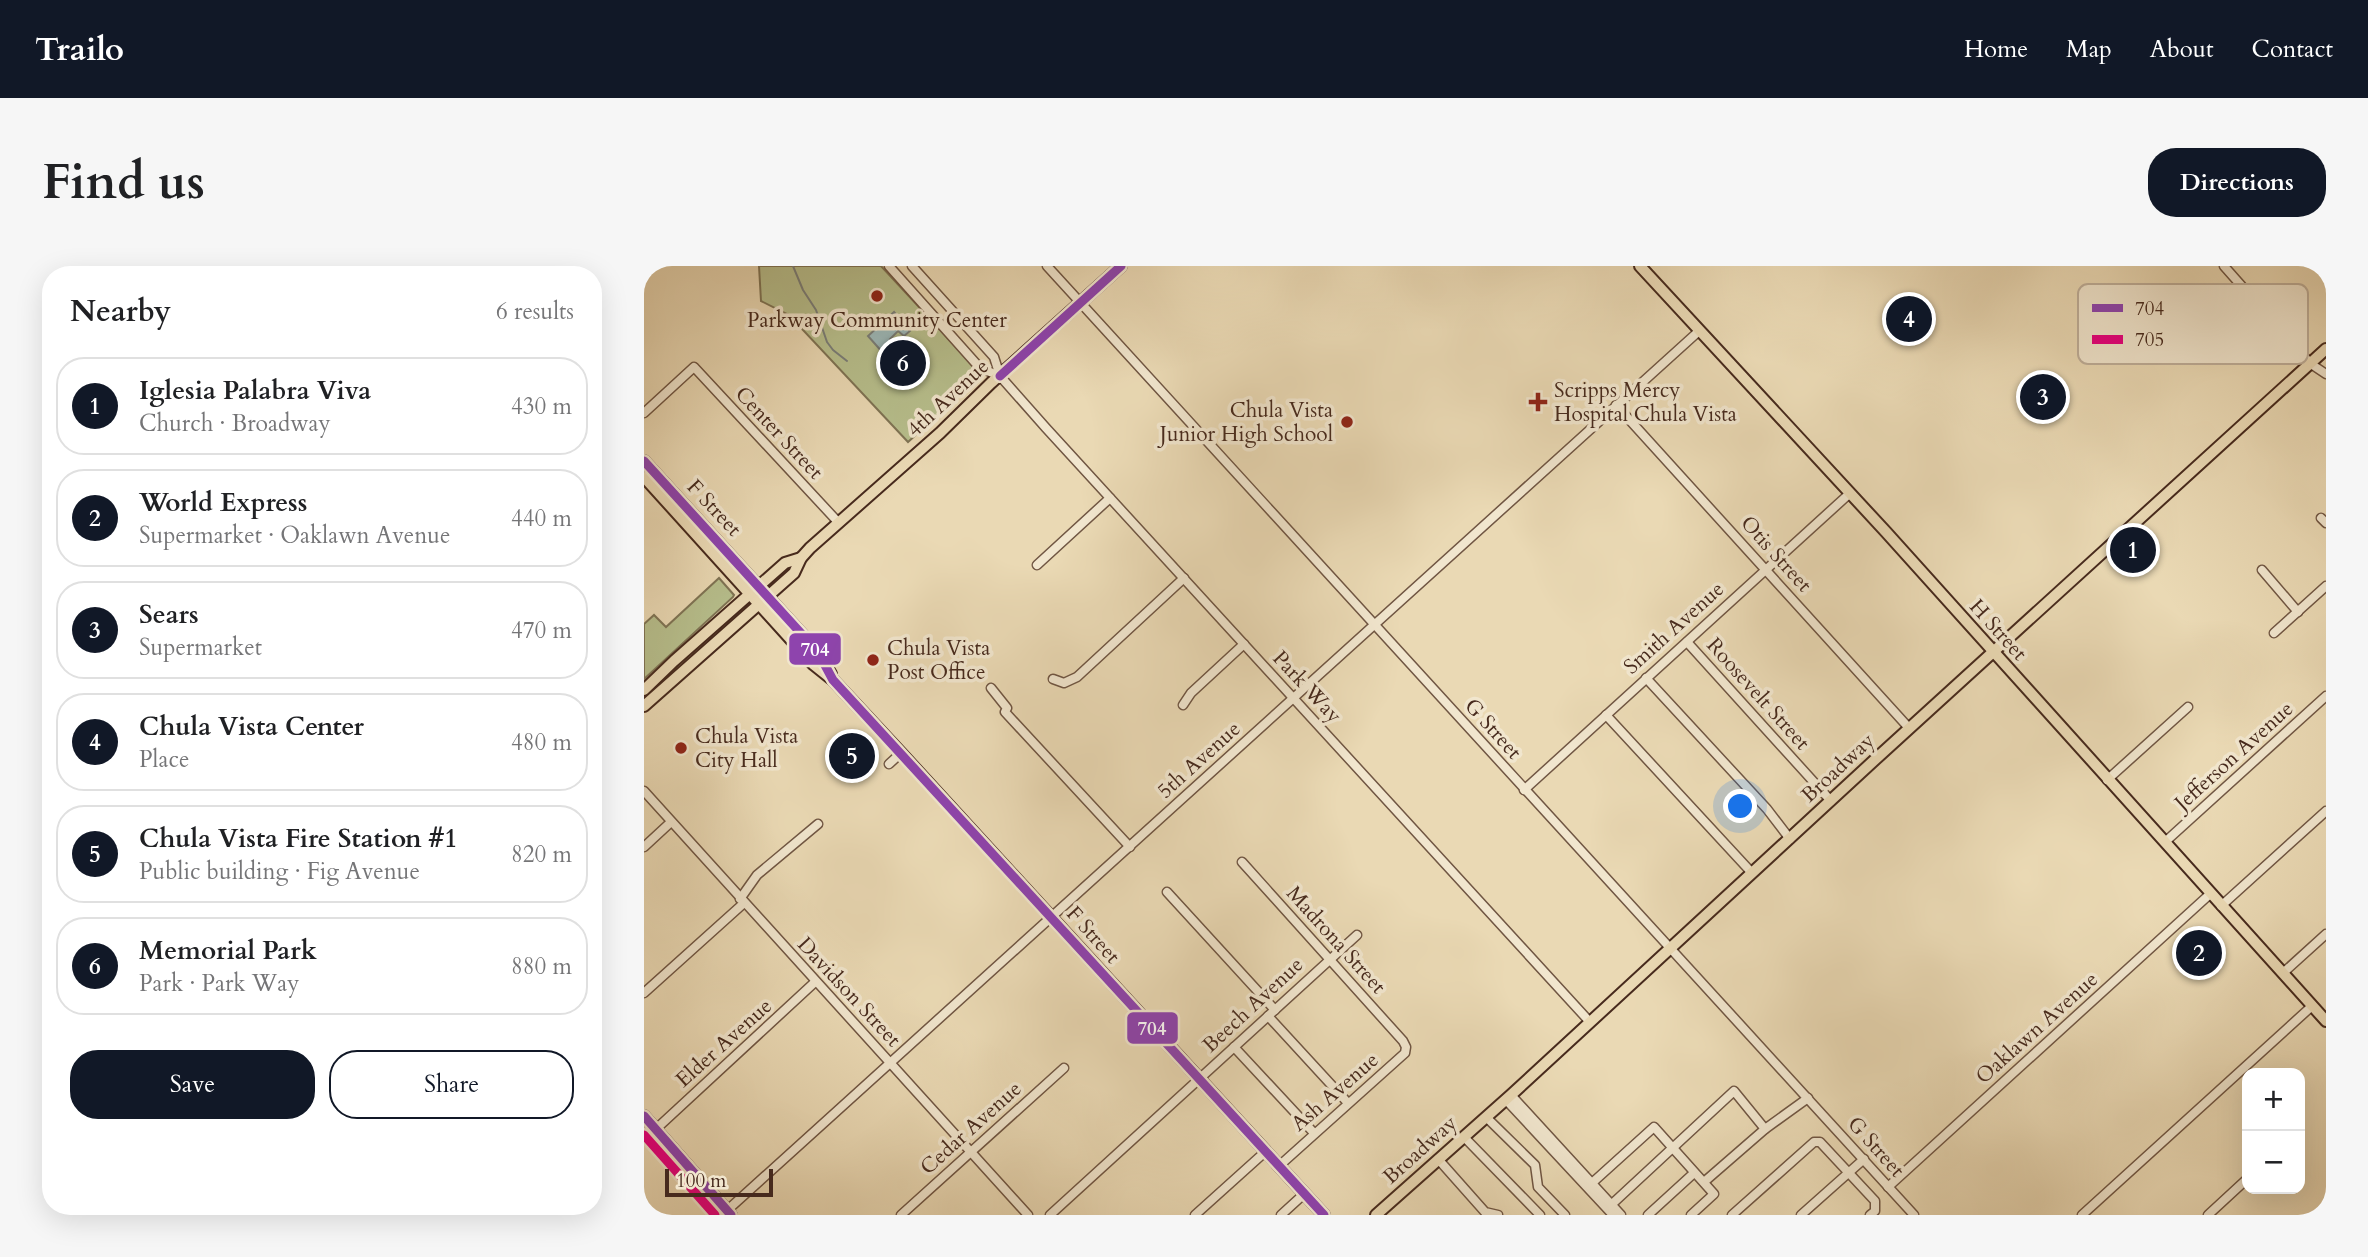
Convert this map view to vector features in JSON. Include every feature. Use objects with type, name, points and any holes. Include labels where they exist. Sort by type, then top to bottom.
[{"type":"main road","name":"4th Avenue","points":[[644,706],[794,573],[801,558],[838,522],[846,518],[923,449],[1121,266]]},
{"type":"main road","name":"H Street","points":[[1640,266],[1782,418],[2326,1021]]},
{"type":"main road","name":"Broadway","points":[[1376,1215],[2326,349]]},
{"type":"main road","name":"F Street","points":[[644,461],[764,600],[813,664],[833,680],[901,752],[1324,1215]]},
{"type":"main road","name":"F Street","points":[[644,477],[755,590]]},
{"type":"main road","name":"4th Avenue","points":[[644,690],[785,564],[801,558]]},
{"type":"main road","points":[[644,1116],[727,1213]]},
{"type":"street","name":"Park Way","points":[[889,266],[980,368],[1000,376]]},
{"type":"street","name":"Park Way","points":[[912,266],[994,357],[1000,376],[1589,1021]]},
{"type":"street","name":"G Street","points":[[1047,266],[1914,1215]]},
{"type":"street","points":[[2224,266],[2240,284]]},
{"type":"street","points":[[920,301],[933,290]]},
{"type":"street","name":"5th Avenue","points":[[727,1213],[1699,331]]},
{"type":"street","points":[[2308,361],[2326,374]]},
{"type":"street","name":"Center Street","points":[[644,413],[694,367],[838,522]]},
{"type":"street","name":"Otis Street","points":[[1616,405],[1909,728]]},
{"type":"street","name":"Smith Avenue","points":[[1524,790],[1849,494]]},
{"type":"street","points":[[1037,565],[1110,498]]},
{"type":"street","points":[[2262,570],[2298,612]]},
{"type":"street","points":[[1052,678],[1064,683],[1077,677],[1184,578]]},
{"type":"street","points":[[2274,632],[2326,586]]},
{"type":"street","name":"Roosevelt Street","points":[[1687,642],[1830,801]]},
{"type":"street","points":[[1183,705],[1191,693],[1244,644]]},
{"type":"street","points":[[1646,678],[1767,809],[1790,839]]},
{"type":"street","points":[[991,688],[1007,708],[1005,712],[1130,847]]},
{"type":"street","name":"Jefferson Avenue","points":[[2165,842],[2326,696]]},
{"type":"street","points":[[2107,780],[2188,707]]},
{"type":"street","points":[[1606,715],[1752,873]]},
{"type":"street","points":[[889,764],[901,752]]},
{"type":"street","name":"Davidson Street","points":[[644,791],[1028,1215]]},
{"type":"street","points":[[2221,906],[2326,811]]},
{"type":"street","points":[[644,847],[671,822]]},
{"type":"street","points":[[644,993],[742,901],[757,875],[818,824]]},
{"type":"street","name":"Madrona Street","points":[[1242,862],[1403,1041]]},
{"type":"street","points":[[1167,892],[1348,1102]]},
{"type":"street","name":"Oaklawn Avenue","points":[[1888,1187],[2210,894]]},
{"type":"street","points":[[2283,973],[2326,934]]},
{"type":"street","name":"Beech Avenue","points":[[1050,1215],[1357,935]]},
{"type":"street","name":"Elder Avenue","points":[[656,1129],[815,982]]},
{"type":"street","points":[[2082,1215],[2312,1006]]},
{"type":"street","name":"Ash Avenue","points":[[1279,1166],[1405,1054],[1403,1041]]},
{"type":"street","points":[[1234,1047],[1314,1133]]},
{"type":"street","name":"Cedar Avenue","points":[[901,1215],[1064,1068]]},
{"type":"street","points":[[1611,1205],[1671,1146],[1734,1091],[1765,1129]]},
{"type":"street","points":[[1508,1097],[1621,1215]]},
{"type":"street","points":[[1508,1097],[1613,1215]]},
{"type":"street","points":[[1704,1182],[1765,1129],[1808,1098]]},
{"type":"street","points":[[1486,1117],[1535,1165],[1538,1187],[1564,1215]]},
{"type":"street","points":[[1592,1183],[1654,1127],[1714,1194],[1691,1215]]},
{"type":"street","points":[[1464,1137],[1540,1215]]},
{"type":"street","points":[[1732,1215],[1814,1142],[1820,1142],[1875,1201],[1875,1211],[1870,1215]]},
{"type":"street","points":[[1195,1215],[1265,1152]]},
{"type":"street","points":[[1438,1159],[1485,1214],[1498,1215]]},
{"type":"street","points":[[1801,1215],[1864,1159]]},
{"type":"street","points":[[1648,1215],[1694,1173]]},
{"type":"street","points":[[2208,1215],[2242,1184]]},
{"type":"street","points":[[1281,1215],[1304,1194]]},
{"type":"green space","points":[[759,266],[881,266],[982,375],[908,442],[789,315],[761,301]]},
{"type":"green space","points":[[719,578],[733,597],[644,679],[644,624],[654,615],[666,627]]},
{"type":"water","points":[[894,312],[910,331],[904,336],[898,331],[890,339],[895,345],[884,354],[868,336]]},
{"type":"waterway","points":[[793,266],[803,290],[816,310],[827,342],[847,361]]},
{"type":"transit line","name":"704","points":[[1000,376],[1121,266]]},
{"type":"transit line","name":"704","points":[[644,461],[818,652],[833,680],[1324,1215]]},
{"type":"transit line","name":"704","points":[[644,1116],[731,1215]]},
{"type":"transit line","name":"705","points":[[644,1135],[715,1215]]},
{"type":"place","name":"Parkway Community Center","points":[[877,296]]},
{"type":"place","name":"Chula Vista Center","points":[[1909,319]]},
{"type":"place","name":"Memorial Park","points":[[903,363]]},
{"type":"place","name":"Sears","points":[[2043,397]]},
{"type":"place","name":"Scripps Mercy Hospital Chula Vista","points":[[1538,402]]},
{"type":"place","name":"Chula Vista Junior High School","points":[[1347,422]]},
{"type":"place","name":"Iglesia Palabra Viva","points":[[2133,550]]},
{"type":"place","name":"Chula Vista Post Office","points":[[873,660]]},
{"type":"place","name":"Chula Vista City Hall","points":[[681,748]]},
{"type":"place","name":"Chula Vista Fire Station #1","points":[[852,756]]},
{"type":"place","name":"World Express","points":[[2199,953]]}]
